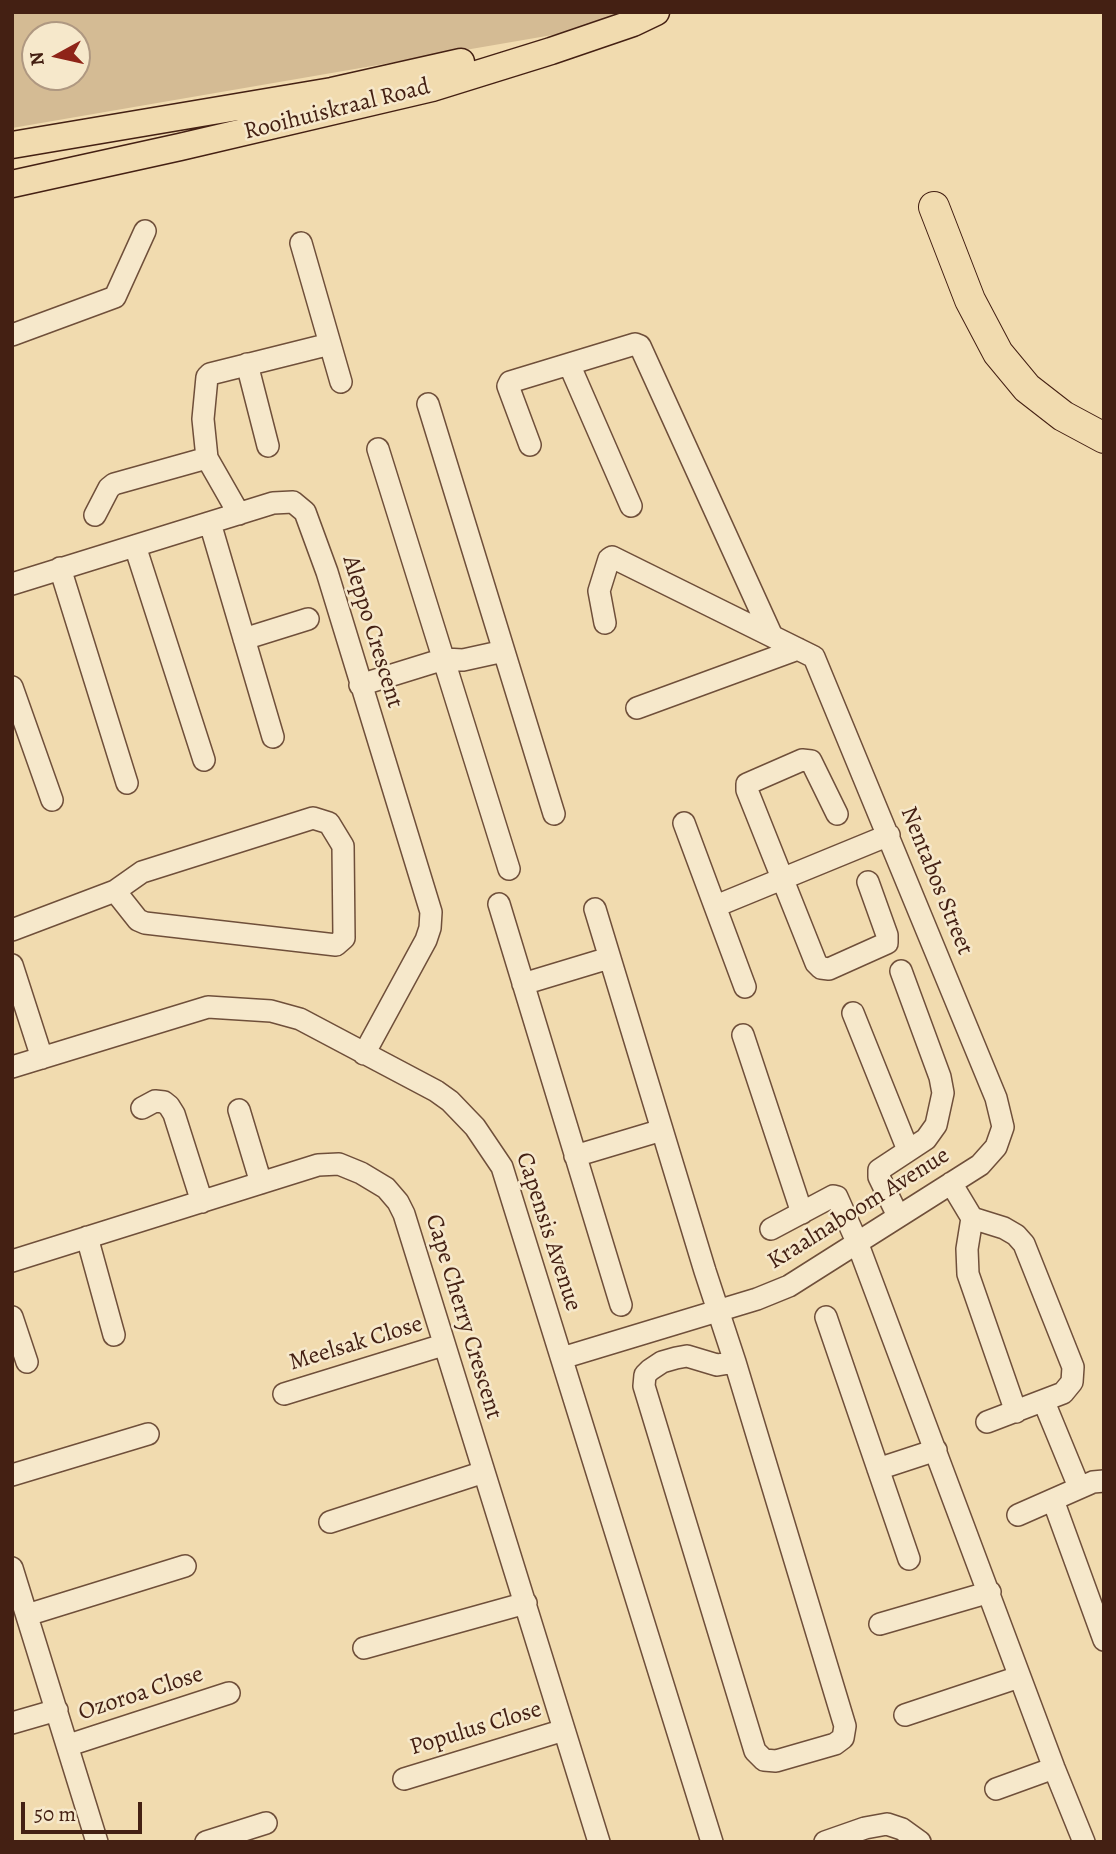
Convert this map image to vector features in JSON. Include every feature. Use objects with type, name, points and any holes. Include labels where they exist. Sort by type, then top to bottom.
[{"type":"highway","points":[[934,207],[970,300],[998,353],[1027,388],[1063,416],[1104,438]]},
{"type":"main road","name":"Rooihuiskraal Road","points":[[12,145],[332,91],[478,58],[649,12]]},
{"type":"main road","name":"Rooihuiskraal Road","points":[[12,184],[432,88],[551,51],[633,23],[656,12]]},
{"type":"street","points":[[12,335],[115,297],[145,231]]},
{"type":"street","points":[[301,243],[341,382]]},
{"type":"street","points":[[239,514],[207,458],[202,419],[207,377],[330,344]]},
{"type":"street","points":[[530,445],[509,383],[635,344],[640,346],[772,636]]},
{"type":"street","points":[[569,364],[631,506]]},
{"type":"street","points":[[247,365],[268,446]]},
{"type":"street","points":[[428,404],[554,814]]},
{"type":"street","points":[[378,449],[509,869]]},
{"type":"street","points":[[95,515],[111,486],[207,458]]},
{"type":"street","name":"Aleppo Crescent","points":[[12,584],[281,502],[293,502],[305,512],[327,572],[431,912],[426,940],[364,1054]]},
{"type":"street","points":[[209,523],[273,737]]},
{"type":"street","points":[[135,546],[204,760]]},
{"type":"street","points":[[605,623],[598,591],[612,557],[806,653]]},
{"type":"street","points":[[60,568],[127,783]]},
{"type":"street","points":[[244,639],[308,619]]},
{"type":"street","points":[[360,685],[444,659],[463,660],[504,651]]},
{"type":"street","points":[[637,708],[806,653]]},
{"type":"street","name":"Nentabos Street","points":[[806,653],[889,835],[996,1098],[1003,1127]]},
{"type":"street","points":[[12,687],[52,800]]},
{"type":"street","points":[[837,814],[811,761],[802,760],[749,782],[747,790],[816,964],[821,968],[829,969],[887,943],[887,935],[867,882]]},
{"type":"street","points":[[12,930],[115,891],[142,872],[313,818],[328,822],[342,841],[344,938],[336,945],[145,923],[138,920],[115,891]]},
{"type":"street","points":[[684,823],[745,987]]},
{"type":"street","points":[[716,906],[889,835]]},
{"type":"street","points":[[499,904],[621,1305]]},
{"type":"street","points":[[595,909],[735,1362],[845,1726],[843,1738],[835,1744],[776,1761],[764,1760],[755,1751],[644,1386],[645,1375],[650,1370],[662,1362],[676,1358],[688,1356],[717,1365],[735,1362]]},
{"type":"street","points":[[523,984],[609,958]]},
{"type":"street","points":[[12,965],[42,1058]]},
{"type":"street","points":[[898,1216],[878,1173],[881,1168],[926,1139],[936,1125],[943,1093],[940,1077],[901,971]]},
{"type":"street","name":"Capensis Avenue","points":[[12,1067],[216,1006],[271,1011],[300,1019],[426,1085],[450,1101],[475,1127],[502,1167],[712,1842]]},
{"type":"street","points":[[853,1013],[908,1150]]},
{"type":"street","points":[[743,1035],[802,1213]]},
{"type":"street","points":[[142,1108],[155,1101],[164,1101],[169,1106],[202,1202]]},
{"type":"street","points":[[239,1110],[261,1183]]},
{"type":"street","name":"Kraalnaboom Avenue","points":[[562,1358],[757,1299],[789,1286],[980,1165],[991,1154],[1003,1127]]},
{"type":"street","points":[[575,1156],[662,1130]]},
{"type":"street","name":"Cape Cherry Crescent","points":[[12,1261],[318,1165],[339,1164],[386,1188],[404,1214],[599,1842]]},
{"type":"street","points":[[951,1183],[972,1217],[1016,1234],[1024,1244],[1074,1374],[1070,1388],[1044,1402],[987,1422]]},
{"type":"street","points":[[771,1229],[836,1196],[858,1242],[990,1592],[1019,1677],[1084,1842]]},
{"type":"street","points":[[972,1217],[967,1249],[968,1274],[1016,1412]]},
{"type":"street","points":[[91,1236],[116,1305]]},
{"type":"street","points":[[91,1236],[114,1335]]},
{"type":"street","points":[[12,1317],[27,1362]]},
{"type":"street","points":[[826,1317],[909,1559]]},
{"type":"street","name":"Meelsak Close","points":[[284,1394],[443,1345]]},
{"type":"street","points":[[1044,1402],[1079,1487]]},
{"type":"street","points":[[12,1475],[148,1434]]},
{"type":"street","points":[[878,1469],[936,1450]]},
{"type":"street","points":[[330,1522],[484,1472]]},
{"type":"street","points":[[1018,1515],[1079,1487],[1104,1481]]},
{"type":"street","points":[[1053,1500],[1104,1640]]},
{"type":"street","points":[[27,1615],[185,1566]]},
{"type":"street","points":[[12,1568],[97,1842]]},
{"type":"street","points":[[880,1624],[990,1592]]},
{"type":"street","points":[[364,1648],[526,1603]]},
{"type":"street","points":[[905,1715],[1019,1677]]},
{"type":"street","name":"Ozoroa Close","points":[[69,1745],[229,1693]]},
{"type":"street","points":[[12,1723],[57,1710]]},
{"type":"street","name":"Populus Close","points":[[404,1779],[564,1730]]},
{"type":"street","points":[[996,1789],[1054,1769]]},
{"type":"street","points":[[206,1842],[266,1823]]},
{"type":"street","points":[[825,1842],[865,1828],[887,1824],[902,1829],[920,1842]]},
{"type":"shaded area","points":[[12,12],[621,12],[564,33],[12,128]]}]
